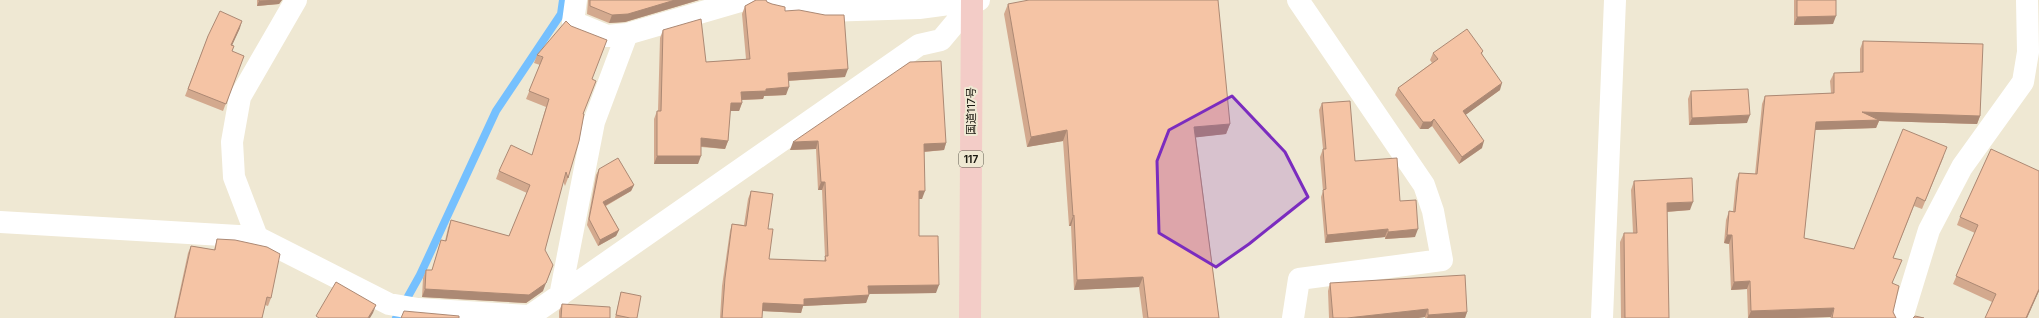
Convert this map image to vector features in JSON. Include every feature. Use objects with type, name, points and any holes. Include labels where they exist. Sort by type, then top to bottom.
[{"type":"highway","name":"国道117号","points":[[970,318],[975,1]]},
{"type":"street","points":[[257,237],[234,177],[232,142],[240,97],[296,0]]},
{"type":"street","points":[[576,0],[572,22],[607,36],[627,34],[744,0]]},
{"type":"street","points":[[772,0],[825,11],[919,8],[975,1]]},
{"type":"street","points":[[1293,318],[1299,279],[1442,260],[1433,211],[1424,186],[1298,0]]},
{"type":"street","points":[[1602,318],[1615,0]]},
{"type":"street","points":[[1902,318],[1929,230],[1962,167],[2023,82],[2034,52],[2027,0]]},
{"type":"street","points":[[0,222],[257,237],[389,304],[407,307],[528,317],[920,45],[941,40],[975,1]]},
{"type":"street","points":[[560,296],[594,122],[627,34]]},
{"type":"highlighted area","points":[[1232,96],[1285,152],[1308,197],[1249,244],[1216,267],[1159,233],[1157,161],[1169,130]]},
{"type":"building","points":[[259,0],[281,0],[259,1]]},
{"type":"building","points":[[590,0],[675,0],[628,14],[612,15],[590,6]]},
{"type":"building","points":[[756,0],[766,0],[772,4],[785,7],[785,11],[799,10],[825,15],[844,15],[848,69],[788,73],[789,87],[766,89],[766,91],[741,92],[742,103],[731,103],[728,141],[701,138],[701,156],[657,156],[657,111],[661,111],[663,30],[701,19],[706,62],[750,59],[745,6]]},
{"type":"building","points":[[1029,0],[1218,0],[1230,124],[1194,127],[1219,318],[1148,318],[1143,277],[1077,280],[1074,215],[1073,216],[1067,130],[1031,137],[1008,4]]},
{"type":"building","points":[[1797,0],[1836,0],[1836,16],[1797,17]]},
{"type":"building","points":[[220,11],[242,21],[231,45],[234,46],[232,51],[244,56],[226,104],[188,89],[208,36]]},
{"type":"building","points":[[566,21],[571,26],[607,40],[592,79],[596,81],[583,114],[579,141],[568,178],[566,172],[545,250],[553,265],[546,283],[529,295],[425,289],[426,270],[432,270],[441,240],[446,241],[451,220],[509,236],[530,185],[499,171],[511,145],[532,155],[549,99],[529,91],[543,57],[537,55]]},
{"type":"building","points":[[1467,29],[1483,51],[1481,53],[1502,83],[1463,111],[1484,141],[1462,157],[1434,119],[1431,122],[1423,122],[1398,88],[1438,59],[1433,53]]},
{"type":"building","points":[[1863,41],[1983,44],[1980,116],[1862,112],[1879,120],[1816,122],[1804,238],[1854,249],[1903,129],[1947,147],[1925,201],[1917,197],[1893,258],[1902,260],[1892,283],[1899,286],[1893,312],[1896,318],[1832,318],[1834,308],[1751,311],[1750,281],[1734,282],[1732,235],[1727,235],[1729,211],[1735,212],[1739,173],[1757,174],[1765,96],[1834,93],[1834,73],[1863,72]]},
{"type":"building","points":[[941,61],[946,143],[924,144],[925,191],[919,191],[919,236],[938,236],[939,285],[868,286],[869,295],[804,299],[804,305],[763,303],[762,318],[722,318],[725,278],[732,224],[746,226],[751,191],[773,194],[768,229],[773,229],[769,259],[826,261],[825,256],[828,256],[825,182],[821,182],[818,141],[793,142],[910,62]]},
{"type":"building","points":[[1748,89],[1750,115],[1692,118],[1691,91]]},
{"type":"building","points":[[1350,101],[1355,161],[1397,158],[1400,201],[1416,200],[1418,229],[1388,232],[1388,229],[1327,235],[1323,190],[1326,189],[1323,149],[1326,149],[1322,103]]},
{"type":"building","points":[[1991,149],[2039,171],[2039,289],[2026,318],[1985,318],[1996,294],[1956,276],[1978,225],[1960,217]]},
{"type":"building","points":[[618,158],[634,185],[603,202],[619,230],[600,240],[589,219],[599,169]]},
{"type":"building","points":[[1692,178],[1693,202],[1667,203],[1669,318],[1625,318],[1624,233],[1637,233],[1634,181]]},
{"type":"building","points":[[217,239],[235,240],[267,247],[280,254],[271,298],[267,297],[262,318],[175,318],[191,246],[215,250]]},
{"type":"building","points":[[1465,275],[1467,312],[1428,315],[1428,309],[1347,318],[1333,318],[1330,283]]},
{"type":"building","points":[[336,282],[376,305],[368,318],[319,318],[316,316]]},
{"type":"building","points":[[621,292],[641,296],[637,318],[616,315]]},
{"type":"building","points":[[562,304],[610,307],[610,318],[561,318]]},
{"type":"building","points":[[404,311],[459,316],[459,318],[401,318]]},
{"type":"building","points":[[1915,316],[1924,318],[1913,318]]},
{"type":"waterway","points":[[396,318],[420,275],[496,111],[561,14],[563,0]]}]
